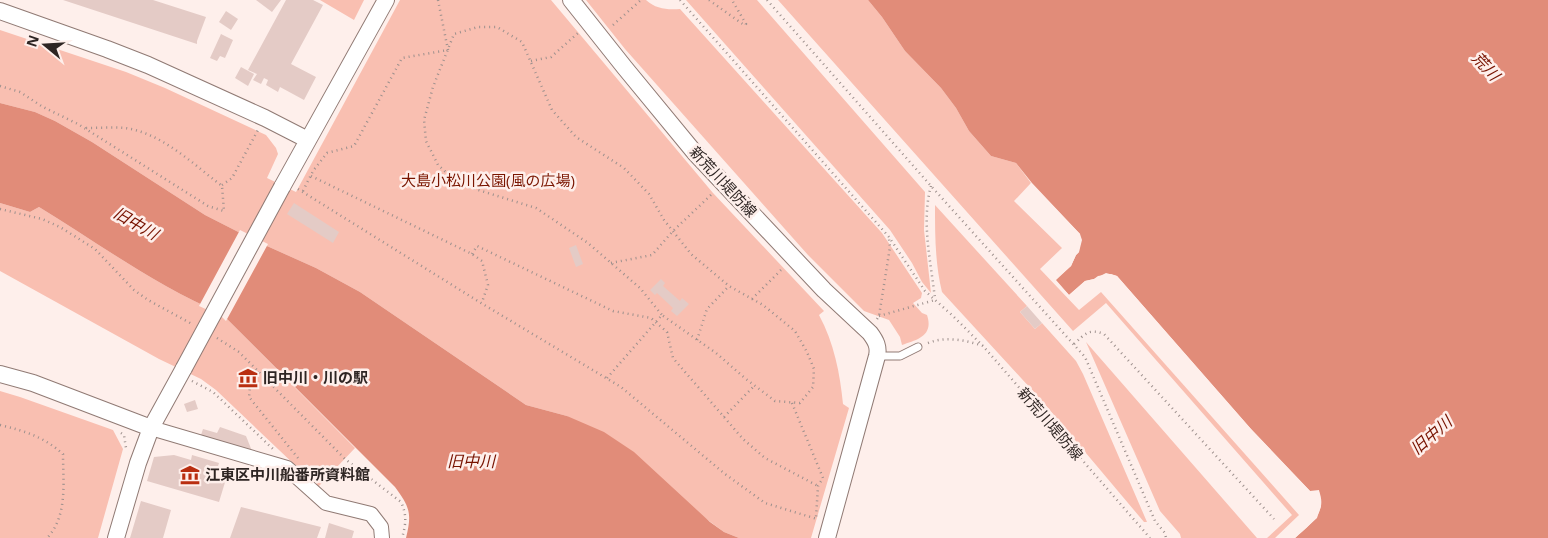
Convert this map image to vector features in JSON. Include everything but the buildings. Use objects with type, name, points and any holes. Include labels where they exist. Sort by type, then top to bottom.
[{"type":"street","points":[[116,538],[138,462],[151,428],[288,186],[308,140],[386,0]]},
{"type":"street","name":"新荒川堤防線","points":[[571,0],[683,139],[793,258],[870,333],[878,346],[878,356]]},
{"type":"street","points":[[0,11],[148,65],[265,118],[308,140]]},
{"type":"street","points":[[827,526],[878,356]]},
{"type":"street","points":[[0,374],[33,383],[151,428],[288,468],[326,502],[371,514],[381,527],[382,538]]},
{"type":"lane","points":[[878,356],[900,356],[918,347]]},
{"type":"path","points":[[438,0],[448,50]]},
{"type":"path","points":[[613,25],[641,0]]},
{"type":"path","name":"新荒川堤防線","points":[[680,0],[889,237],[925,291],[983,346],[1150,538]]},
{"type":"path","points":[[709,0],[744,25],[746,24],[732,0]]},
{"type":"path","points":[[767,0],[1085,357],[1155,521],[1165,533],[1166,538]]},
{"type":"path","points":[[531,61],[551,57],[590,23]]},
{"type":"path","points":[[478,27],[497,28],[522,42],[531,61],[552,110],[576,137],[624,168],[649,194],[664,220],[691,254],[729,286],[763,305],[795,332],[807,352],[814,369],[813,387],[800,403],[775,401],[754,386],[716,353],[662,315],[640,288],[588,243],[536,208],[460,184],[438,165],[426,141],[424,120],[433,87],[454,34],[478,27]]},
{"type":"path","points":[[303,191],[310,176],[327,153],[354,146],[402,58],[448,50]]},
{"type":"path","points":[[0,86],[20,92],[85,128],[208,206],[224,211],[222,186],[167,144],[148,135],[125,128],[85,128]]},
{"type":"path","points":[[222,186],[232,178],[265,118]]},
{"type":"path","points":[[306,174],[472,254],[482,261],[488,285],[482,303]]},
{"type":"path","points":[[611,263],[652,255],[712,193],[725,184]]},
{"type":"path","points":[[288,186],[303,191],[482,303],[621,386],[725,474],[765,504],[827,526]]},
{"type":"path","points":[[879,316],[935,300],[926,217],[927,201],[931,186]]},
{"type":"path","points":[[0,209],[42,219],[60,227],[95,249],[134,290],[148,300],[200,328]]},
{"type":"path","points":[[876,320],[879,316],[890,247],[889,237]]},
{"type":"path","points":[[472,254],[476,246],[613,311],[651,318],[667,332],[673,358],[743,439],[765,458],[818,486],[827,526]]},
{"type":"path","points":[[752,299],[793,258]]},
{"type":"path","points":[[697,340],[707,309],[729,286]]},
{"type":"path","points":[[607,378],[662,315]]},
{"type":"path","points":[[1074,344],[1087,333],[1095,331],[1104,334],[1274,519]]},
{"type":"path","points":[[218,338],[239,352],[345,459],[401,502],[405,511],[406,523],[402,538]]},
{"type":"path","points":[[918,347],[933,341],[957,340],[970,341],[983,346]]},
{"type":"path","points":[[182,372],[213,392],[285,461],[288,468]]},
{"type":"path","points":[[259,372],[250,386],[249,397],[302,464]]},
{"type":"path","points":[[724,417],[754,386]]},
{"type":"path","points":[[792,403],[824,478],[818,486]]},
{"type":"path","points":[[0,425],[39,436],[63,454],[63,498],[60,516],[53,532],[47,538]]},
{"type":"path","points":[[116,428],[124,435],[127,446],[124,455]]},
{"type":"green space","points":[[320,0],[364,0],[354,20]]},
{"type":"green space","name":"大島小松川公園(風の広場)","points":[[400,0],[551,0],[713,193],[824,311],[819,315],[829,336],[836,358],[843,404],[849,408],[811,538],[739,538],[724,532],[567,416],[526,405],[360,292],[316,268],[258,242],[205,215],[92,142],[55,121],[35,112],[0,103],[0,30],[126,72],[266,135],[276,148],[278,154],[267,178],[296,192]]},
{"type":"green space","points":[[586,0],[646,0],[662,8],[680,9],[882,233],[922,293],[921,298],[913,303],[922,313],[927,315],[928,328],[923,336],[902,345],[900,337],[889,320],[864,311],[808,255],[625,49]]},
{"type":"green space","points":[[686,0],[757,0],[925,192],[924,230],[931,293],[922,282],[890,230]]},
{"type":"green space","points":[[778,0],[868,0],[905,51],[941,88],[956,108],[969,131],[991,156],[1016,163],[1031,183],[1014,201],[1062,248],[1040,269],[1079,310],[1101,292],[1299,515],[1275,538],[1267,538],[1292,515],[1106,303],[1073,331]]},
{"type":"green space","points":[[0,203],[30,212],[39,207],[151,278],[222,314],[355,448],[318,487],[216,390],[201,379],[159,359],[0,271]]},
{"type":"green space","points":[[935,205],[1027,306],[1020,312],[1035,329],[1042,323],[1076,361],[1147,522],[1144,522],[1043,402],[942,292],[935,238]]},
{"type":"green space","points":[[1086,342],[1257,538],[1181,538],[1180,534],[1160,511]]},
{"type":"green space","points":[[0,391],[113,430],[123,449],[98,538],[0,538]]},
{"type":"water","name":"荒川","points":[[868,0],[1548,0],[1548,538],[1295,538],[1316,518],[1321,506],[1319,491],[1310,491],[1251,429],[1117,276],[1111,274],[1098,276],[1085,281],[1069,295],[1055,280],[1071,266],[1079,252],[1080,234],[1032,183],[1016,163],[991,156],[969,131],[956,108],[941,88],[905,51]]},
{"type":"water","name":"旧中川","points":[[0,103],[35,112],[55,121],[92,142],[205,215],[258,242],[316,268],[360,292],[526,405],[567,416],[604,432],[634,452],[710,522],[724,532],[739,538],[406,538],[409,523],[407,506],[395,487],[222,314],[151,278],[39,207],[30,212],[0,203]]},
{"type":"pier","points":[[1031,183],[1080,234],[1082,240],[1079,252],[1071,266],[1056,280],[1069,295],[1085,281],[1106,273],[1117,276],[1251,429],[1310,491],[1319,490],[1321,506],[1317,518],[1295,538],[1292,538],[1315,516],[1319,505],[1317,493],[1308,493],[1287,471],[1116,278],[1107,276],[1095,282],[1087,283],[1070,298],[1054,282],[1054,279],[1069,265],[1077,250],[1078,235],[1030,185]]},
{"type":"pier","points":[[240,230],[268,244],[226,321],[221,316],[199,306]]},
{"type":"place","name":"旧中川・川の駅","points":[[248,378]]},
{"type":"place","name":"江東区中川船番所資料館","points":[[190,475]]}]
